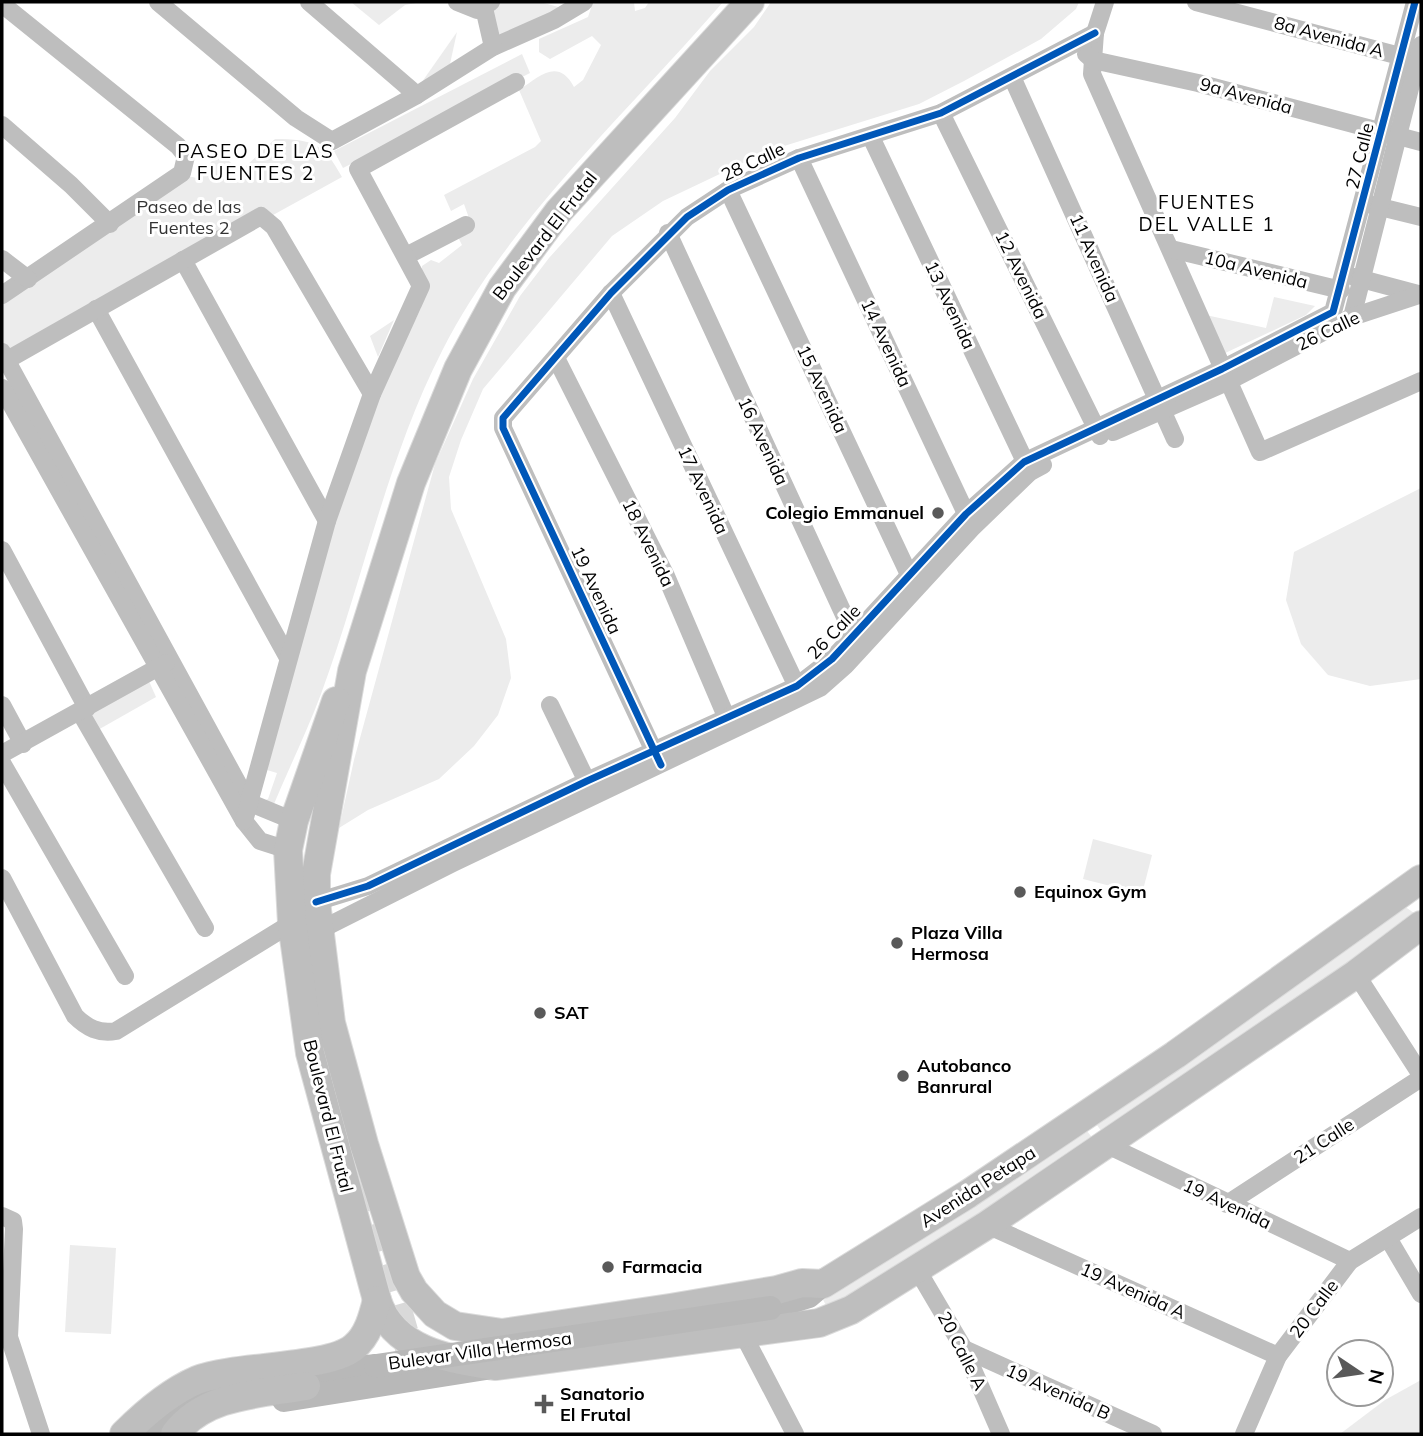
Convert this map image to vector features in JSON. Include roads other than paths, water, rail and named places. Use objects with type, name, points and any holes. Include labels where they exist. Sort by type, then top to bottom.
[{"type":"main road","name":"Boulevard El Frutal","points":[[471,1330],[444,1321],[422,1302],[406,1277],[382,1203],[326,993],[318,931],[316,874],[352,671],[411,483],[437,415],[479,325],[508,279],[559,211],[750,2]]},
{"type":"main road","name":"Boulevard El Frutal","points":[[352,671],[328,717],[294,821],[288,849],[292,923],[310,1053],[377,1300],[391,1329]]},
{"type":"main road","points":[[294,821],[306,830],[308,866],[316,874]]},
{"type":"main road","name":"Avenida Petapa","points":[[471,1330],[502,1333],[670,1308],[777,1290],[802,1283],[823,1284],[852,1269],[1084,1116],[1319,955],[1421,879]]},
{"type":"main road","name":"Avenida Petapa","points":[[496,1366],[819,1323],[840,1316],[918,1271],[988,1225],[1356,974],[1421,925]]},
{"type":"main road","points":[[326,993],[326,1063]]},
{"type":"main road","points":[[1084,1116],[1105,1144]]},
{"type":"main road","name":"Bulevar Villa Hermosa","points":[[144,1434],[188,1401],[214,1389],[770,1308],[809,1297],[823,1284]]},
{"type":"main road","points":[[124,1434],[152,1408],[199,1380],[229,1371],[324,1360],[351,1350],[368,1327],[377,1300]]},
{"type":"main road","points":[[391,1329],[403,1333],[414,1329],[419,1322],[422,1302]]},
{"type":"main road","points":[[391,1329],[427,1350],[468,1362],[496,1366]]},
{"type":"main road","points":[[468,1362],[463,1346],[471,1330]]},
{"type":"main road","name":"Bulevar Villa Hermosa","points":[[185,1432],[228,1410],[496,1366]]},
{"type":"main road","points":[[185,1432],[185,1421],[211,1405],[306,1386]]},
{"type":"street","points":[[158,2],[296,118],[334,141],[417,95],[493,47],[554,20],[584,2]]},
{"type":"street","points":[[309,2],[417,95]]},
{"type":"street","points":[[457,2],[469,9],[488,5],[493,47]]},
{"type":"street","points":[[1105,2],[1095,33],[1092,75],[1260,452],[1421,381]]},
{"type":"street","name":"8a Avenida A","points":[[1196,2],[1415,56]]},
{"type":"street","name":"27 Calle","points":[[1329,315],[1350,281],[1415,56],[1415,2]]},
{"type":"street","points":[[2,4],[178,146],[186,156],[182,173],[2,295]]},
{"type":"street","name":"28 Calle","points":[[503,428],[503,418],[611,293],[668,233],[687,217],[728,190],[799,158],[941,113],[1095,33]]},
{"type":"street","name":"9a Avenida","points":[[1075,45],[1093,60],[1198,83],[1421,142]]},
{"type":"street","name":"11 Avenida","points":[[1012,77],[1175,439]]},
{"type":"street","points":[[244,821],[287,656],[327,522],[372,394],[421,289],[406,256],[359,173],[359,167],[516,82]]},
{"type":"street","name":"12 Avenida","points":[[941,113],[1098,432]]},
{"type":"street","points":[[2,125],[71,185],[110,224]]},
{"type":"street","name":"13 Avenida","points":[[871,137],[1027,467]]},
{"type":"street","name":"14 Avenida","points":[[799,158],[969,521]]},
{"type":"street","name":"15 Avenida","points":[[728,190],[913,581]]},
{"type":"street","points":[[1372,205],[1421,217]]},
{"type":"street","points":[[288,849],[261,842],[244,821],[4,359],[257,217],[267,218],[372,394]]},
{"type":"street","points":[[406,256],[467,225]]},
{"type":"street","name":"16 Avenida","points":[[668,233],[856,642]]},
{"type":"street","name":"10a Avenida","points":[[1171,249],[1420,295]]},
{"type":"street","points":[[2,259],[28,279]]},
{"type":"street","points":[[183,260],[327,522]]},
{"type":"street","name":"27 Calle","points":[[1350,281],[1352,317]]},
{"type":"street","name":"17 Avenida","points":[[611,293],[799,692]]},
{"type":"street","name":"26 Calle","points":[[316,902],[368,886],[799,692],[817,673],[856,642],[969,521],[1027,467],[1352,317],[1420,295]]},
{"type":"street","points":[[96,309],[287,656]]},
{"type":"street","name":"26 Calle","points":[[1225,375],[1329,315]]},
{"type":"street","name":"18 Avenida","points":[[556,358],[666,576],[729,725]]},
{"type":"street","points":[[2,388],[163,665],[248,802],[294,821]]},
{"type":"street","name":"19 Avenida","points":[[503,428],[657,758]]},
{"type":"street","points":[[2,550],[83,710],[205,929]]},
{"type":"street","points":[[2,754],[163,665]]},
{"type":"street","points":[[2,705],[23,744]]},
{"type":"street","points":[[550,705],[590,788]]},
{"type":"street","points":[[2,763],[125,976]]},
{"type":"street","name":"26 Calle","points":[[318,931],[590,788]]},
{"type":"street","points":[[2,878],[75,1016],[84,1025],[106,1032],[116,1031],[292,923]]},
{"type":"street","points":[[1356,974],[1421,1077]]},
{"type":"street","name":"21 Calle","points":[[1227,1204],[1421,1077]]},
{"type":"street","name":"19 Avenida","points":[[1105,1144],[1350,1261]]},
{"type":"street","points":[[2,1216],[12,1221],[14,1229],[5,1341],[41,1434]]},
{"type":"street","name":"20 Calle","points":[[1244,1434],[1278,1356],[1350,1261],[1421,1217]]},
{"type":"street","name":"19 Avenida A","points":[[988,1225],[1278,1356]]},
{"type":"street","points":[[1388,1238],[1421,1294]]},
{"type":"street","name":"20 Calle A","points":[[918,1271],[964,1349],[1001,1434]]},
{"type":"street","points":[[743,1334],[795,1434]]},
{"type":"street","name":"19 Avenida B","points":[[964,1349],[1153,1434]]},
{"type":"tunnel","points":[[326,1063],[409,1348]]},
{"type":"place","name":"Colegio Emmanuel","points":[[938,513]]},
{"type":"place","name":"Equinox Gym","points":[[1020,892]]},
{"type":"place","name":"Plaza Villa Hermosa","points":[[897,943]]},
{"type":"place","name":"SAT","points":[[540,1013]]},
{"type":"place","name":"Autobanco Banrural","points":[[903,1076]]},
{"type":"place","name":"Farmacia","points":[[608,1267]]},
{"type":"place","name":"Sanatorio El Frutal","points":[[544,1404]]},
{"type":"district","name":"PASEO DE LAS FUENTES 2","points":[[256,162]]},
{"type":"district","name":"FUENTES DEL VALLE 1","points":[[1207,213]]},
{"type":"park label","name":"Paseo de las Fuentes 2","points":[[189,217]]}]
